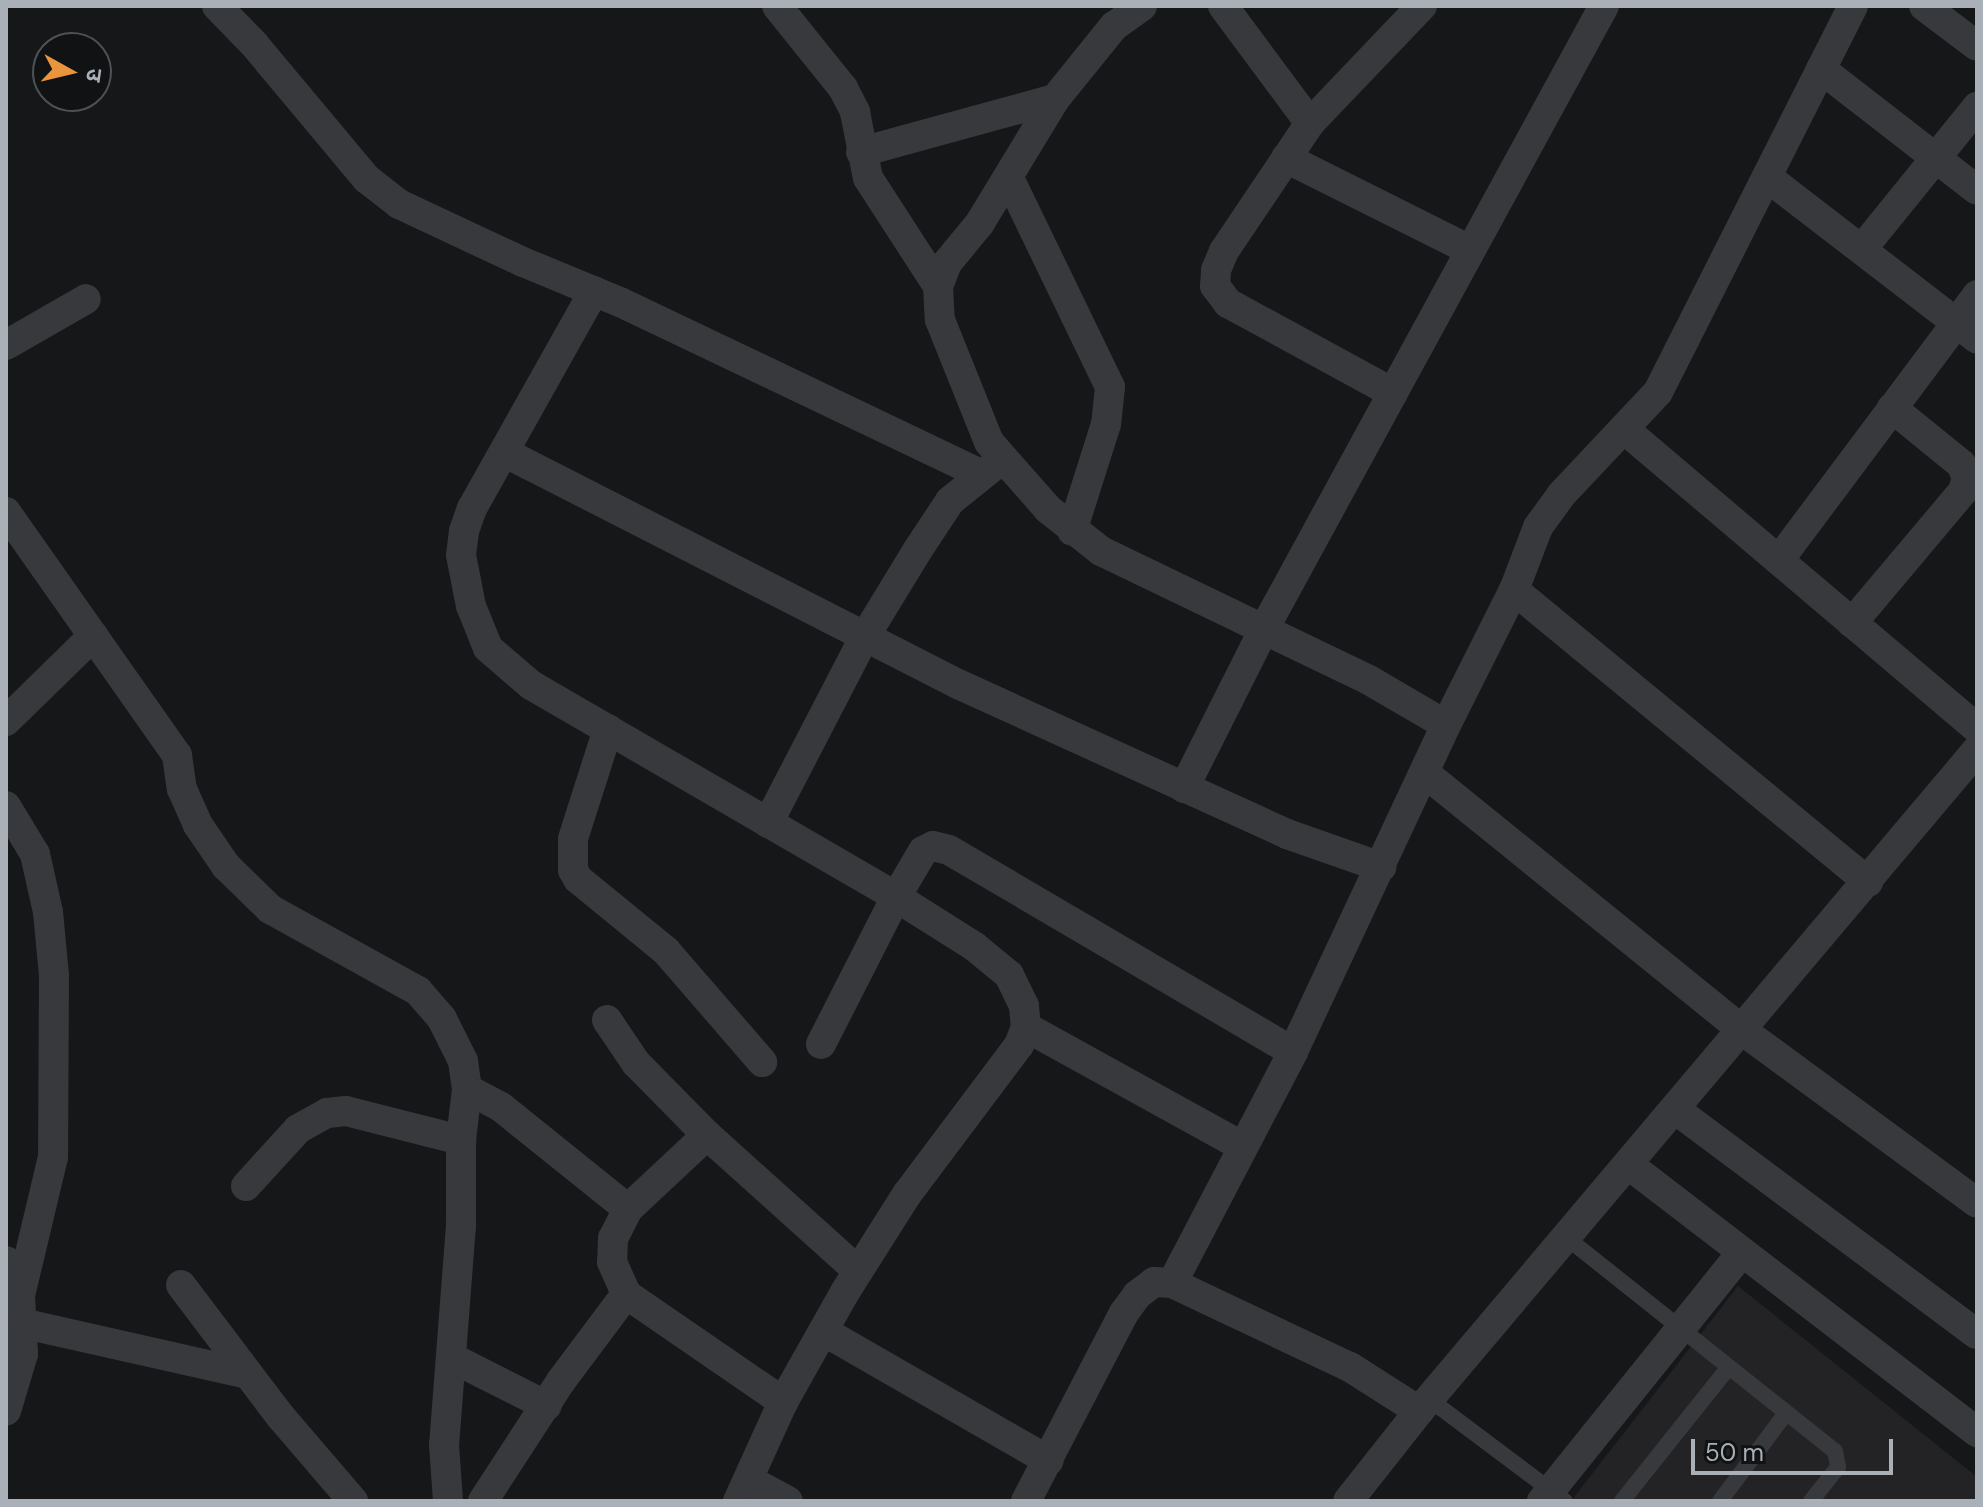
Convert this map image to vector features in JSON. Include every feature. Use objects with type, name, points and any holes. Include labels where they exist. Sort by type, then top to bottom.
[{"type":"street","points":[[217,6],[254,44],[367,179],[399,204],[993,466],[1101,551],[1369,680],[1446,725]]},
{"type":"street","points":[[777,6],[843,88],[855,112],[868,178],[938,286]]},
{"type":"street","points":[[993,466],[989,442],[940,320],[938,286],[947,263],[1009,178],[1055,99],[1114,26],[1142,6]]},
{"type":"street","points":[[1223,6],[1310,123]]},
{"type":"street","points":[[1184,788],[1264,629],[1604,6]]},
{"type":"street","points":[[1172,1283],[1293,1052],[1426,774],[1446,725],[1514,590],[1538,527],[1561,495],[1658,392],[1853,6]]},
{"type":"street","points":[[1924,6],[1977,46]]},
{"type":"street","points":[[1393,393],[1228,303],[1215,286],[1216,270],[1224,251],[1310,123],[1405,13]]},
{"type":"street","points":[[1821,69],[1938,156],[1977,190]]},
{"type":"street","points":[[861,152],[1055,99]]},
{"type":"street","points":[[1862,249],[1977,107]]},
{"type":"street","points":[[1286,158],[1470,250]]},
{"type":"street","points":[[1767,177],[1967,330]]},
{"type":"street","points":[[1009,178],[1110,387],[1106,424],[1072,531]]},
{"type":"street","points":[[594,291],[472,508],[461,555],[471,606],[488,648],[531,685],[896,897],[975,947],[1009,975],[1024,1006],[1026,1027],[1019,1045],[907,1194],[858,1271],[783,1402],[743,1490],[788,1501]]},
{"type":"street","points":[[1779,560],[1892,408],[1967,330],[1977,295]]},
{"type":"street","points":[[6,345],[86,299]]},
{"type":"street","points":[[1852,623],[1963,491],[1967,478],[1961,464],[1892,408]]},
{"type":"street","points":[[1624,429],[1977,728]]},
{"type":"street","points":[[504,452],[864,638],[1287,834],[1381,867]]},
{"type":"street","points":[[768,823],[864,638],[950,501],[993,466]]},
{"type":"street","points":[[6,512],[177,755],[182,789],[198,825],[226,866],[270,909],[418,991],[442,1019],[463,1061],[467,1089],[461,1140],[461,1225],[444,1445],[448,1501]]},
{"type":"street","points":[[1514,590],[1868,882]]},
{"type":"street","points":[[6,721],[93,636]]},
{"type":"street","points":[[608,729],[573,839],[573,870],[578,879],[666,951],[762,1062]]},
{"type":"street","points":[[1348,1501],[1424,1405],[1973,760]]},
{"type":"street","points":[[1426,774],[1743,1031],[1977,1203]]},
{"type":"street","points":[[6,806],[35,854],[48,912],[54,975],[53,1157],[20,1310]]},
{"type":"street","points":[[821,1044],[896,897],[923,851],[933,846],[949,850],[1293,1052]]},
{"type":"street","points":[[607,1020],[636,1063],[707,1135],[858,1271]]},
{"type":"street","points":[[1026,1027],[1242,1146]]},
{"type":"street","points":[[467,1089],[501,1107],[628,1209]]},
{"type":"street","points":[[1676,1110],[1977,1334]]},
{"type":"street","points":[[246,1186],[298,1129],[327,1113],[346,1111],[461,1140]]},
{"type":"street","points":[[707,1135],[628,1209],[613,1238],[612,1262],[626,1294],[783,1402]]},
{"type":"street","points":[[1629,1165],[1977,1432]]},
{"type":"street","points":[[1553,1497],[1679,1328],[1742,1252]]},
{"type":"street","points":[[6,1261],[13,1272],[20,1310],[23,1354],[6,1411]]},
{"type":"street","points":[[1026,1501],[1124,1313],[1137,1295],[1154,1282],[1172,1283],[1424,1405]]},
{"type":"street","points":[[181,1285],[248,1374],[353,1501]]},
{"type":"street","points":[[483,1501],[626,1294]]},
{"type":"street","points":[[20,1310],[248,1374]]},
{"type":"street","points":[[825,1332],[1049,1461]]},
{"type":"street","points":[[452,1358],[547,1406]]},
{"type":"lane","points":[[1567,1238],[1839,1458],[1838,1467],[1811,1501]]},
{"type":"lane","points":[[1622,1501],[1729,1367]]},
{"type":"lane","points":[[1424,1405],[1553,1497]]},
{"type":"lane","points":[[1720,1501],[1786,1413]]},
{"type":"shaded area","points":[[1738,1286],[1977,1477],[1977,1501],[1571,1501]]}]
